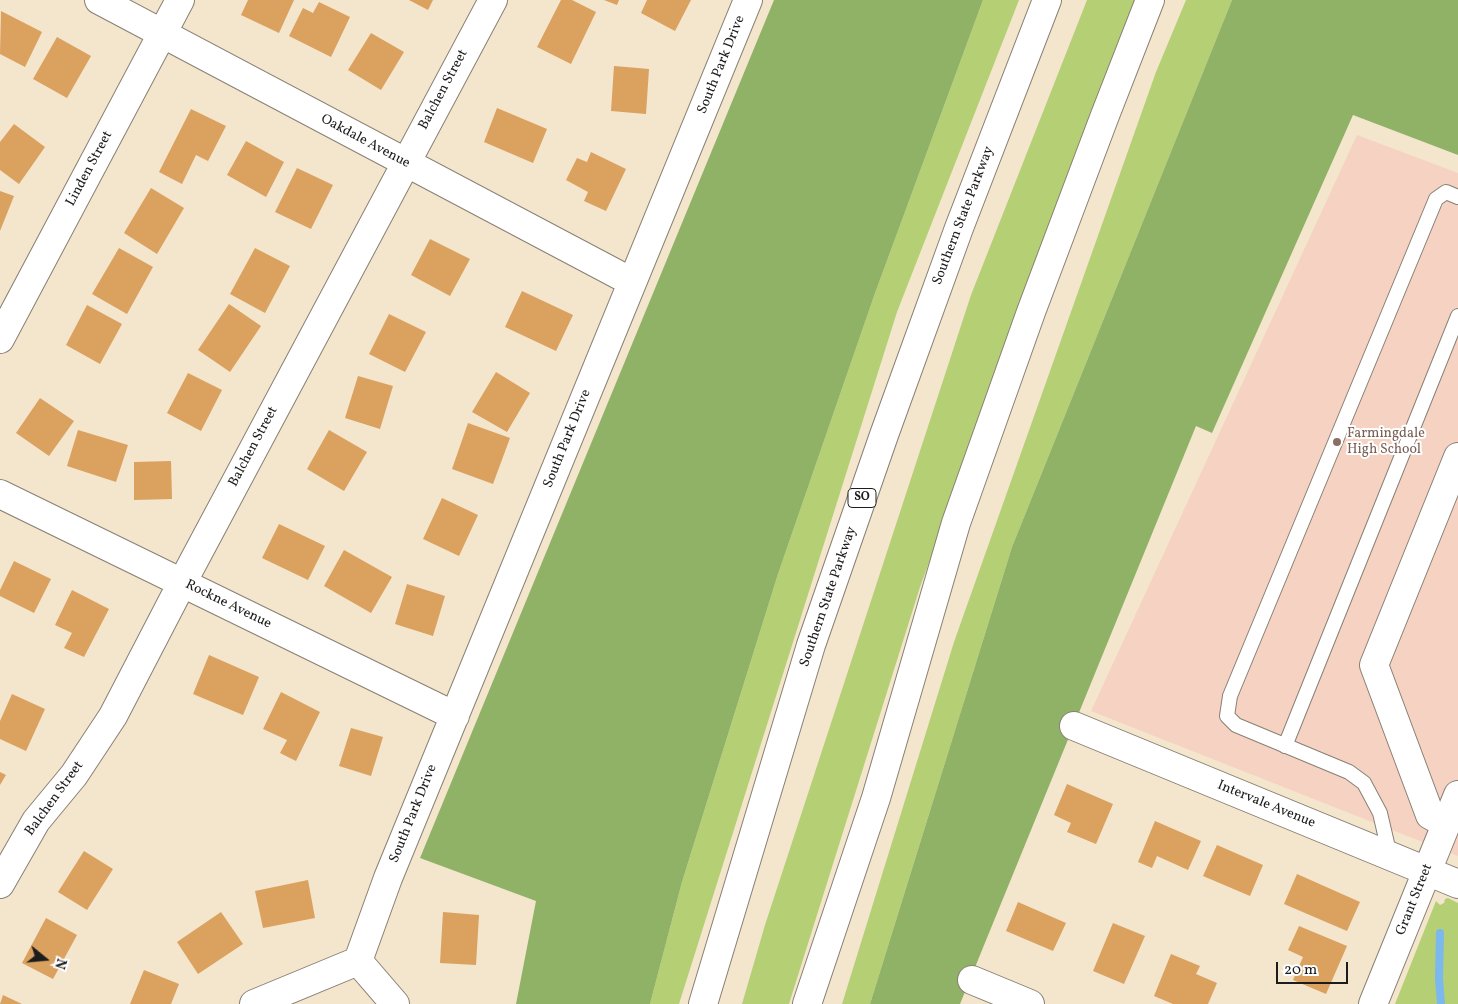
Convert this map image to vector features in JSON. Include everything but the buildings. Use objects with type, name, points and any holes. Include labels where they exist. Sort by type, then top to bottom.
[{"type":"main road","name":"Oakdale Avenue","points":[[99,0],[632,282]]},
{"type":"main road","name":"Linden Street","points":[[0,339],[180,0]]},
{"type":"main road","name":"Balchen Street","points":[[0,884],[36,822],[74,775],[113,716],[492,0]]},
{"type":"main road","name":"South Park Drive","points":[[358,961],[388,878],[748,0]]},
{"type":"main road","name":"Southern State Parkway","points":[[702,1004],[811,645],[952,247],[1047,0]]},
{"type":"main road","points":[[807,1004],[876,798],[956,524],[1031,312],[1150,0]]},
{"type":"main road","points":[[1446,824],[1430,815],[1374,665],[1458,456]]},
{"type":"main road","name":"Rockne Avenue","points":[[0,494],[455,716]]},
{"type":"main road","name":"Intervale Avenue","points":[[1074,726],[1458,884]]},
{"type":"main road","name":"Grant Street","points":[[1372,1004],[1458,795]]},
{"type":"main road","points":[[254,1004],[358,961],[395,1004]]},
{"type":"main road","points":[[972,980],[1030,1004]]},
{"type":"lane","points":[[1390,856],[1380,813],[1364,783],[1349,772],[1236,725],[1227,716],[1230,696],[1436,199],[1446,192],[1458,197]]},
{"type":"lane","points":[[1286,746],[1458,316]]},
{"type":"shaded area","name":"Farmingdale High School","points":[[1357,135],[1458,173],[1458,856],[1091,711]]},
{"type":"green space","points":[[774,0],[983,0],[874,296],[778,574],[682,882],[650,1004],[516,1004],[536,901],[420,858]]},
{"type":"green space","points":[[983,0],[1019,0],[897,312],[679,1004],[650,1004],[682,882],[778,574],[874,296]]},
{"type":"green space","points":[[1087,0],[1136,0],[1121,36],[920,587],[789,1004],[742,1004],[765,925],[971,295]]},
{"type":"green space","points":[[1186,0],[1232,0],[1012,547],[870,1004],[842,1004],[954,642],[1156,72]]},
{"type":"green space","points":[[1232,0],[1458,0],[1458,155],[1353,115],[1212,433],[1196,426],[960,1004],[870,1004],[1012,547]]},
{"type":"green space","points":[[1448,898],[1458,903],[1458,1004],[1395,1004],[1436,901],[1440,905]]},
{"type":"waterway","points":[[1440,933],[1439,979],[1441,1004]]},
{"type":"place","name":"Farmingdale High School","points":[[1337,442]]}]
